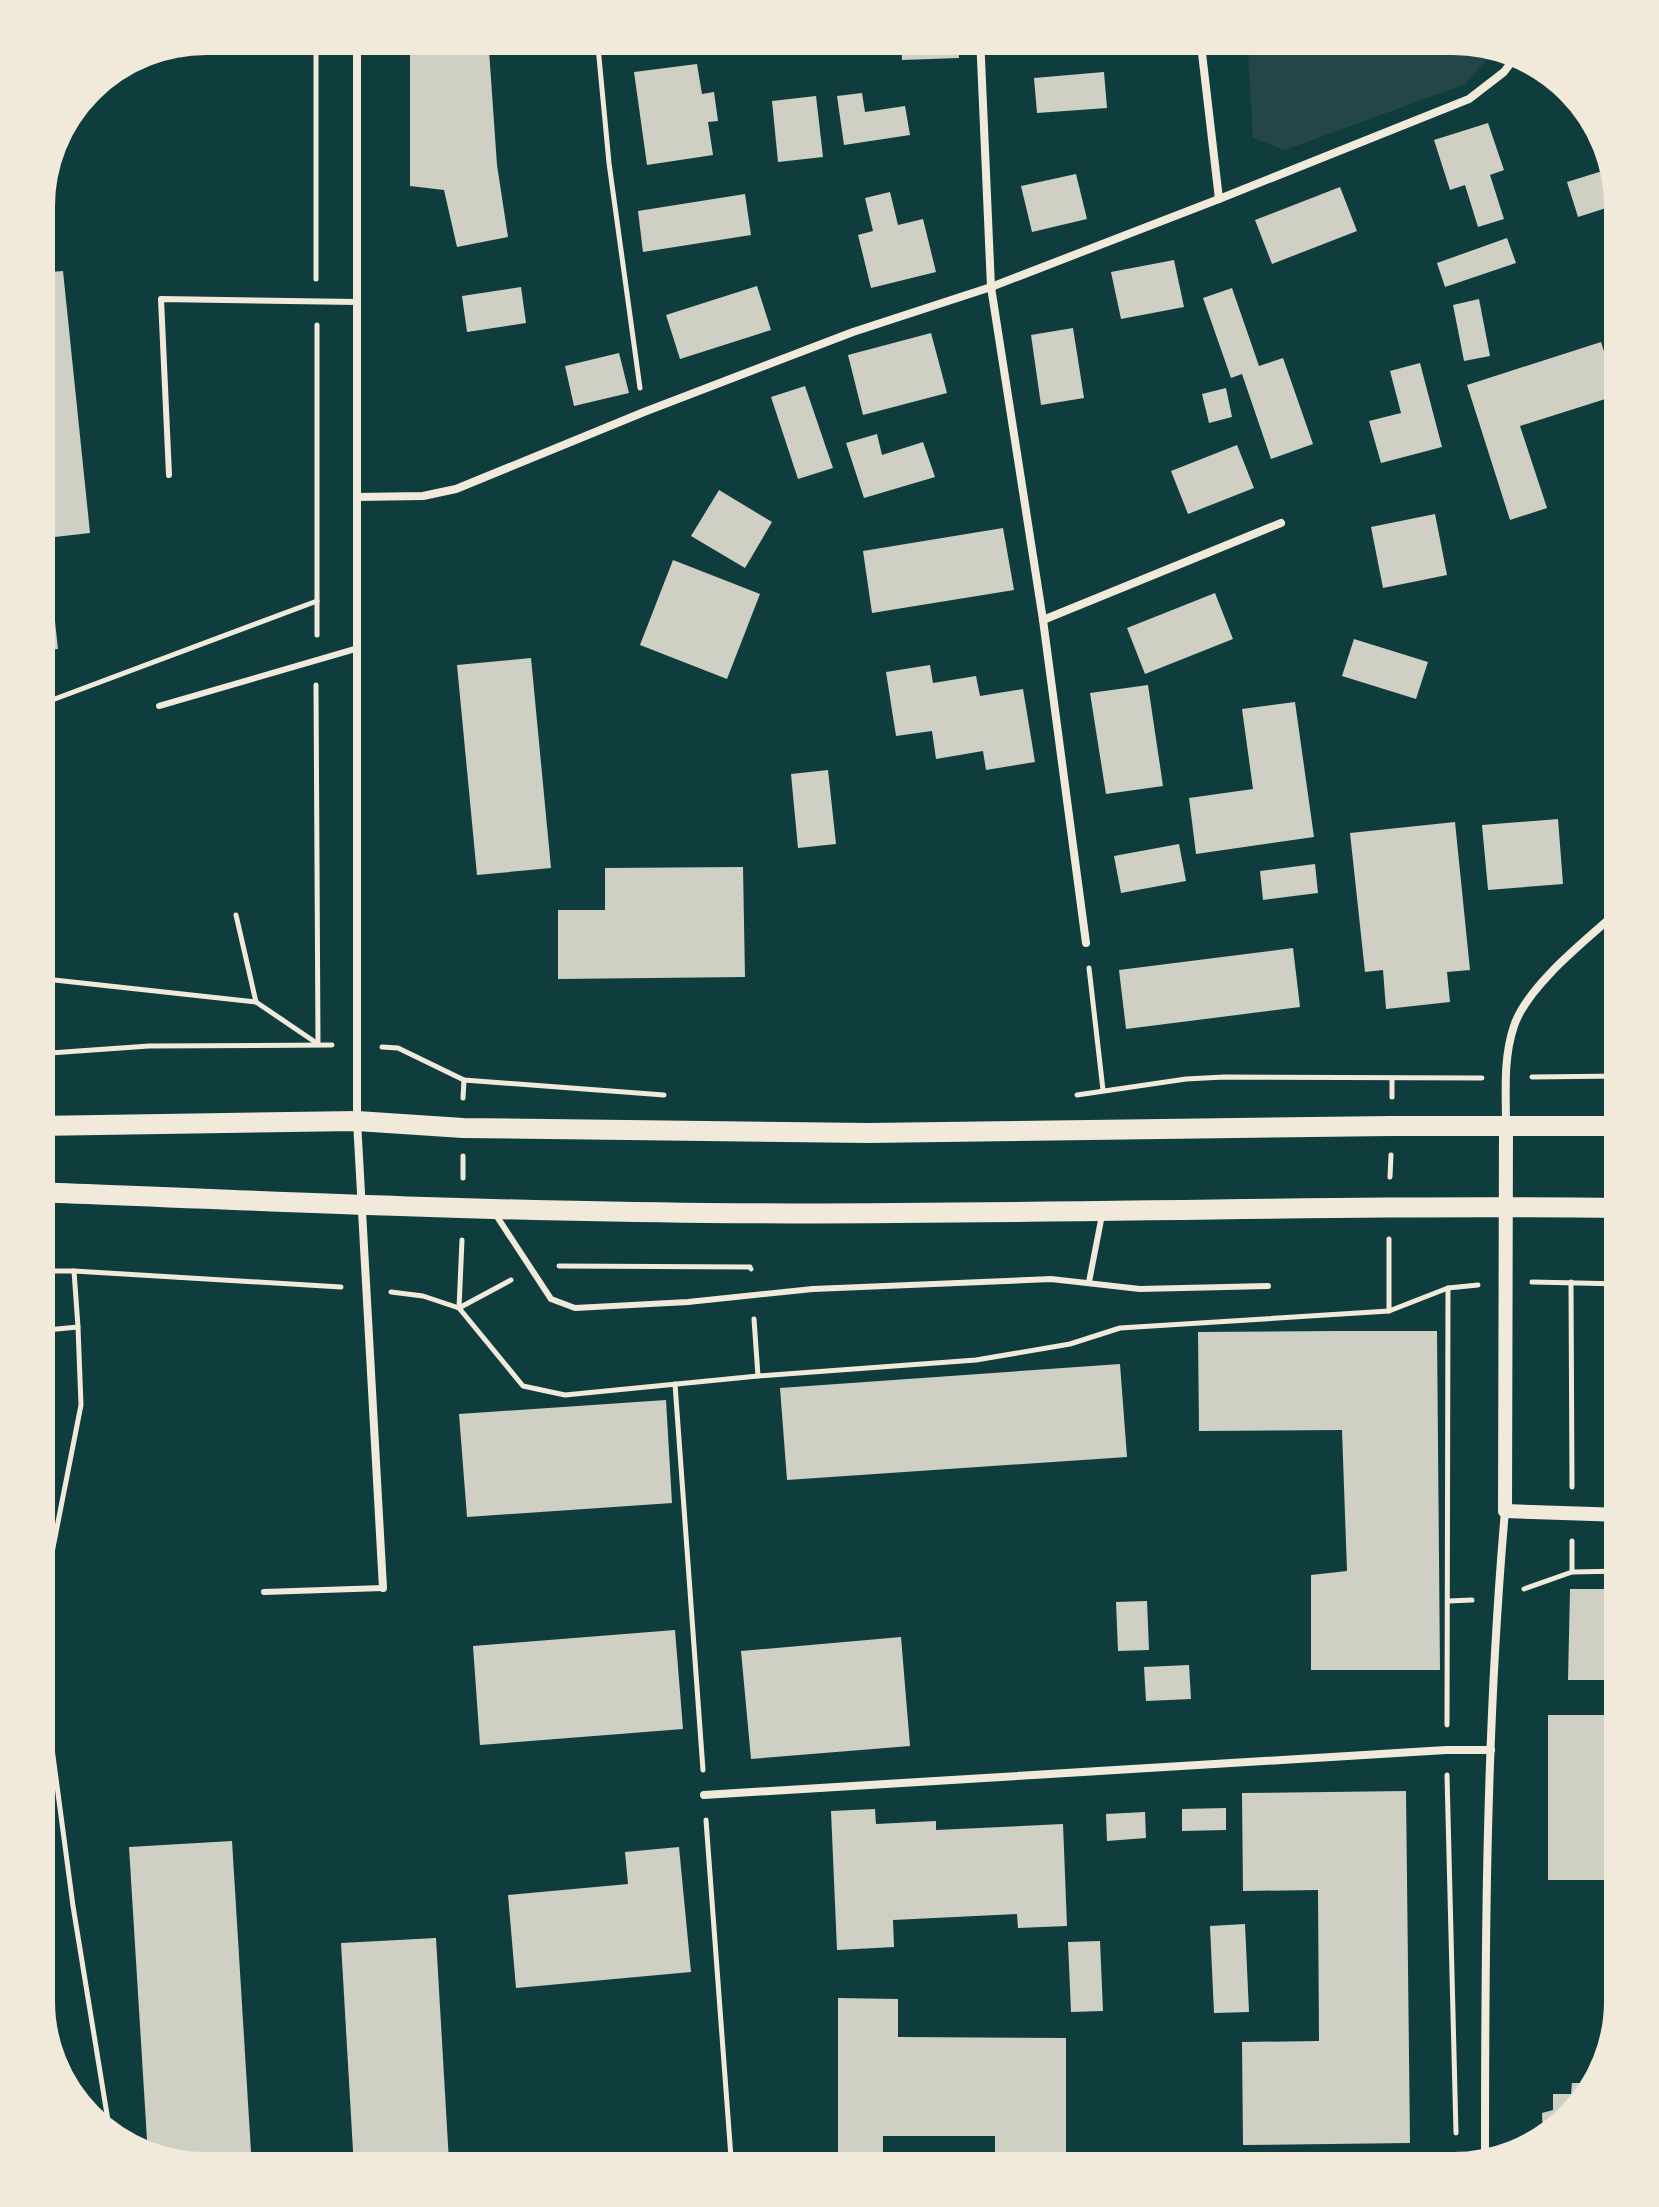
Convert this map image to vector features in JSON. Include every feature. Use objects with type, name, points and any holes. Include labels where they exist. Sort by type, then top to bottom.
[{"type":"main road","points":[[50,1126],[357,1121],[463,1128],[869,1133],[1609,1126]]},
{"type":"main road","points":[[50,1193],[361,1206],[707,1213],[1609,1208]]},
{"type":"street","points":[[357,50],[357,1121],[383,1588]]},
{"type":"street","points":[[981,50],[991,287],[1043,620],[1086,943]]},
{"type":"street","points":[[1202,50],[1219,199]]},
{"type":"street","points":[[357,497],[423,496],[456,489],[644,412],[853,332],[991,287],[1469,99],[1504,72],[1512,62]]},
{"type":"street","points":[[1043,620],[1281,523]]},
{"type":"street","points":[[1485,2154],[1486,1901],[1497,1599],[1505,1511],[1508,1052],[1514,1023],[1541,983],[1609,920]]},
{"type":"street","points":[[1505,1511],[1609,1515]]},
{"type":"street","points":[[704,1795],[1165,1765],[1491,1750]]},
{"type":"lane","points":[[169,475],[161,299],[357,302]]},
{"type":"lane","points":[[159,706],[355,649]]},
{"type":"lane","points":[[492,1209],[551,1299],[575,1308],[688,1302],[813,1289],[1051,1279],[1140,1289],[1268,1286]]},
{"type":"lane","points":[[1089,1282],[1102,1212]]},
{"type":"lane","points":[[264,1592],[383,1588]]},
{"type":"path","points":[[316,50],[318,1044]]},
{"type":"path","points":[[598,50],[609,163],[644,412]]},
{"type":"path","points":[[50,701],[317,601]]},
{"type":"path","points":[[236,915],[256,1002]]},
{"type":"path","points":[[1086,943],[1103,1090]]},
{"type":"path","points":[[50,980],[256,1002],[318,1044]]},
{"type":"path","points":[[50,1053],[149,1046],[318,1044],[398,1048],[464,1080],[669,1096]]},
{"type":"path","points":[[1072,1096],[1186,1079],[1224,1077],[1609,1076]]},
{"type":"path","points":[[459,1308],[507,1281],[553,1266],[750,1267]]},
{"type":"path","points":[[50,1271],[367,1289],[423,1296],[459,1308],[523,1386],[565,1395],[758,1376],[976,1360],[1070,1344],[1120,1328],[1389,1311],[1448,1288],[1505,1282],[1609,1283]]},
{"type":"path","points":[[50,1560],[81,1405],[74,1271]]},
{"type":"path","points":[[1571,1282],[1572,1572]]},
{"type":"path","points":[[50,1330],[78,1327]]},
{"type":"path","points":[[756,1347],[758,1376]]},
{"type":"path","points":[[675,1384],[731,2157]]},
{"type":"path","points":[[1449,1601],[1497,1599],[1572,1572],[1609,1571]]},
{"type":"path","points":[[50,1734],[73,1906],[108,2122]]},
{"type":"shaded area","points":[[1248,50],[1463,50],[1491,55],[1465,84],[1285,150],[1253,138]]},
{"type":"building","points":[[410,50],[489,50],[497,165],[508,237],[457,247],[444,190],[410,186]]},
{"type":"building","points":[[902,50],[959,50],[959,58],[902,60]]},
{"type":"building","points":[[697,64],[702,94],[714,92],[718,121],[708,122],[713,155],[647,165],[634,72]]},
{"type":"building","points":[[1104,72],[1107,108],[1037,113],[1034,78]]},
{"type":"building","points":[[862,93],[865,112],[905,106],[910,135],[844,145],[837,96]]},
{"type":"building","points":[[816,96],[823,157],[778,162],[772,101]]},
{"type":"building","points":[[1488,123],[1504,170],[1490,175],[1504,219],[1478,227],[1465,185],[1450,190],[1434,140]]},
{"type":"building","points":[[1605,170],[1609,207],[1578,217],[1567,182]]},
{"type":"building","points":[[1076,174],[1087,219],[1032,232],[1021,186]]},
{"type":"building","points":[[1340,187],[1357,231],[1272,264],[1255,220]]},
{"type":"building","points":[[890,192],[898,225],[923,219],[936,272],[871,288],[858,235],[873,231],[865,198]]},
{"type":"building","points":[[745,194],[751,235],[643,252],[638,211]]},
{"type":"building","points":[[1507,238],[1516,263],[1445,287],[1437,263]]},
{"type":"building","points":[[1174,260],[1184,307],[1121,319],[1111,272]]},
{"type":"building","points":[[63,271],[90,533],[50,538],[50,272]]},
{"type":"building","points":[[757,286],[771,330],[680,359],[666,315]]},
{"type":"building","points":[[521,287],[526,323],[467,332],[462,296]]},
{"type":"building","points":[[1232,288],[1259,366],[1283,358],[1313,444],[1271,459],[1242,374],[1231,378],[1203,298]]},
{"type":"building","points":[[1479,299],[1490,356],[1464,361],[1453,305]]},
{"type":"building","points":[[1073,328],[1084,398],[1041,405],[1031,335]]},
{"type":"building","points":[[931,333],[947,393],[863,415],[848,355]]},
{"type":"building","points":[[1601,342],[1609,367],[1609,398],[1520,426],[1547,508],[1510,520],[1467,385]]},
{"type":"building","points":[[619,353],[629,393],[574,406],[565,366]]},
{"type":"building","points":[[1420,363],[1442,447],[1381,463],[1369,421],[1401,413],[1390,371]]},
{"type":"building","points":[[805,386],[833,468],[798,479],[771,397]]},
{"type":"building","points":[[1226,388],[1232,417],[1209,423],[1202,394]]},
{"type":"building","points":[[877,434],[882,455],[923,442],[935,477],[864,498],[846,443]]},
{"type":"building","points":[[1237,445],[1254,488],[1188,514],[1171,471]]},
{"type":"building","points":[[719,490],[772,522],[745,568],[691,536]]},
{"type":"building","points":[[1435,514],[1447,575],[1383,588],[1371,527]]},
{"type":"building","points":[[1003,528],[1014,590],[872,613],[863,551]]},
{"type":"building","points":[[673,560],[760,594],[727,679],[640,645]]},
{"type":"building","points":[[50,575],[58,649],[50,650]]},
{"type":"building","points":[[1215,593],[1233,639],[1145,674],[1127,628]]},
{"type":"building","points":[[1354,639],[1428,662],[1416,699],[1342,676]]},
{"type":"building","points":[[531,658],[551,868],[477,875],[457,665]]},
{"type":"building","points":[[930,665],[933,683],[976,676],[980,696],[1023,689],[1035,762],[986,770],[983,751],[936,759],[932,731],[896,736],[886,672]]},
{"type":"building","points":[[1148,685],[1163,786],[1106,794],[1090,693]]},
{"type":"building","points":[[1295,702],[1314,837],[1196,854],[1189,798],[1253,789],[1242,709]]},
{"type":"building","points":[[828,770],[836,844],[798,848],[791,774]]},
{"type":"building","points":[[1558,819],[1563,884],[1488,890],[1482,825]]},
{"type":"building","points":[[1455,822],[1470,970],[1447,972],[1450,1002],[1386,1009],[1383,970],[1365,972],[1350,833]]},
{"type":"building","points":[[1179,844],[1186,881],[1121,893],[1114,856]]},
{"type":"building","points":[[1315,864],[1318,893],[1263,900],[1260,871]]},
{"type":"building","points":[[743,867],[745,977],[558,979],[558,910],[605,910],[605,868]]},
{"type":"building","points":[[1293,948],[1300,1007],[1126,1029],[1119,970]]},
{"type":"building","points":[[1437,1331],[1440,1670],[1311,1670],[1311,1575],[1347,1571],[1342,1430],[1199,1431],[1198,1332]]},
{"type":"building","points":[[1120,1364],[1127,1457],[787,1480],[780,1388]]},
{"type":"building","points":[[666,1400],[672,1503],[467,1517],[459,1414]]},
{"type":"building","points":[[1570,1589],[1609,1589],[1609,1680],[1568,1680]]},
{"type":"building","points":[[1147,1601],[1149,1650],[1118,1651],[1116,1602]]},
{"type":"building","points":[[675,1630],[683,1729],[480,1745],[473,1646]]},
{"type":"building","points":[[901,1637],[910,1746],[751,1759],[741,1651]]},
{"type":"building","points":[[1189,1665],[1191,1699],[1146,1701],[1144,1667]]},
{"type":"building","points":[[1548,1715],[1609,1715],[1609,1880],[1548,1880]]},
{"type":"building","points":[[1406,1791],[1410,2143],[1243,2145],[1242,2042],[1319,2041],[1318,1890],[1243,1891],[1242,1793]]},
{"type":"building","points":[[1226,1808],[1226,1830],[1182,1831],[1182,1809]]},
{"type":"building","points":[[875,1809],[876,1824],[936,1821],[936,1830],[1063,1824],[1067,1926],[1018,1928],[1017,1914],[893,1920],[894,1947],[837,1950],[831,1811]]},
{"type":"building","points":[[1145,1812],[1146,1838],[1107,1841],[1106,1814]]},
{"type":"building","points":[[232,1841],[251,2157],[186,2156],[147,2145],[129,1847]]},
{"type":"building","points":[[679,1847],[691,1972],[516,1988],[508,1895],[628,1884],[625,1852]]},
{"type":"building","points":[[1245,1924],[1249,2012],[1214,2013],[1210,1926]]},
{"type":"building","points":[[436,1938],[449,2157],[353,2157],[341,1943]]},
{"type":"building","points":[[1100,1941],[1103,2011],[1071,2012],[1068,1942]]},
{"type":"building","points":[[838,1998],[898,1999],[898,2037],[1066,2038],[1066,2156],[995,2156],[995,2136],[883,2136],[883,2156],[838,2155]]},
{"type":"building","points":[[1572,2083],[1585,2083],[1570,2104],[1543,2129],[1542,2113],[1553,2110],[1553,2094],[1571,2094]]}]
